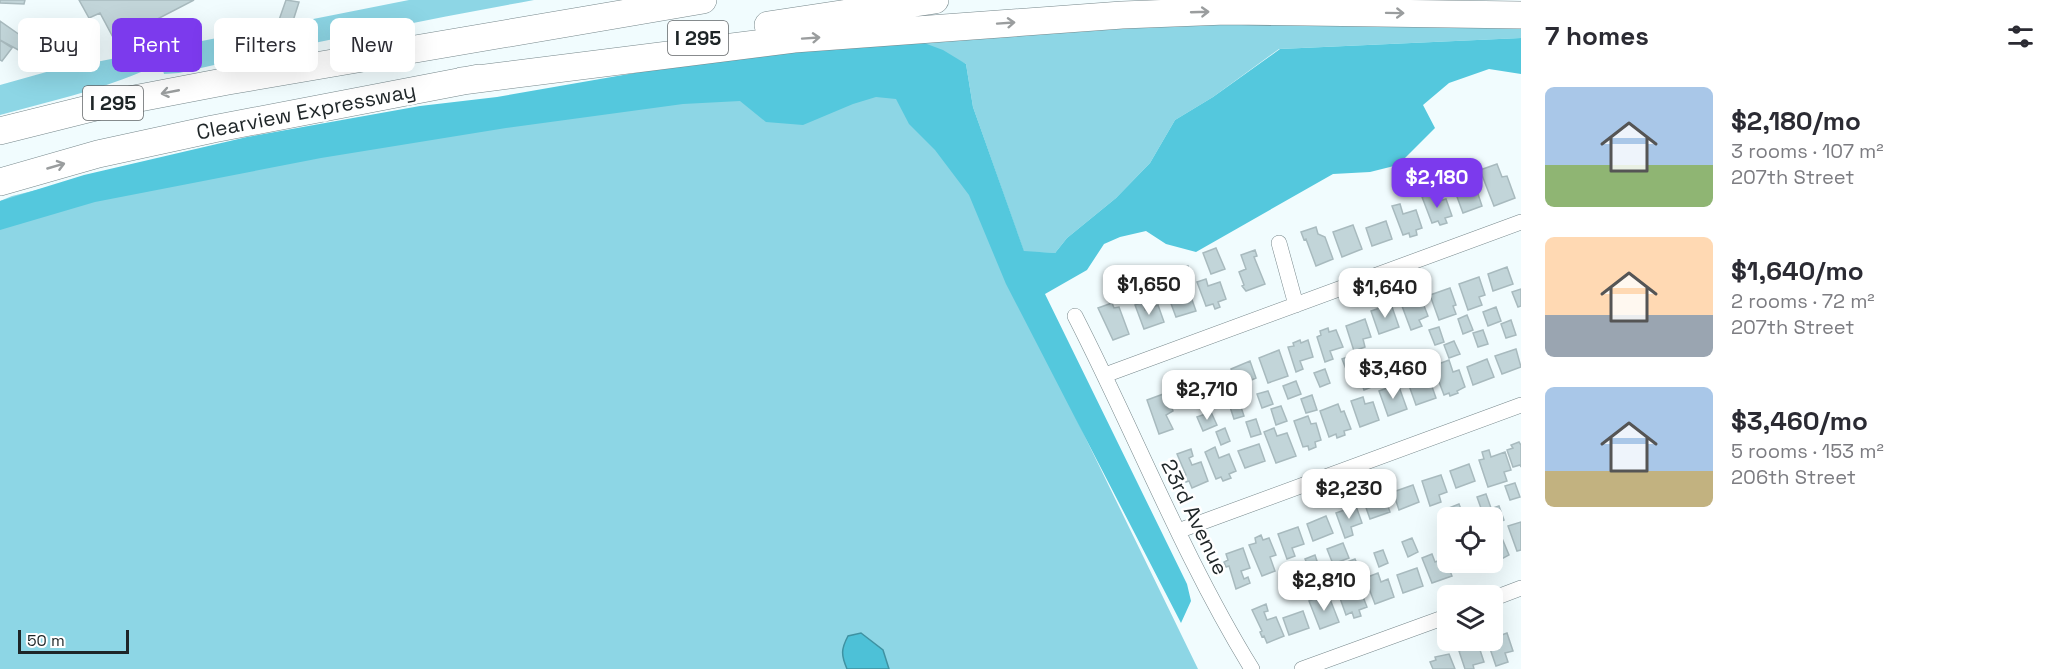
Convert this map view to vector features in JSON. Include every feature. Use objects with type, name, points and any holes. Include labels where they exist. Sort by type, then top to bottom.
[{"type":"highway","points":[[228,81],[646,0]]},
{"type":"highway","name":"Clearview Expressway","points":[[0,130],[108,104],[228,81],[704,0]]},
{"type":"highway","name":"Clearview Expressway","points":[[0,182],[98,154],[178,136],[763,26],[935,0]]},
{"type":"highway","points":[[462,81],[794,39],[1122,15],[1226,11],[1521,15]]},
{"type":"street","points":[[1105,375],[1521,222]]},
{"type":"street","points":[[1279,243],[1296,305]]},
{"type":"street","name":"23rd Avenue","points":[[1075,316],[1222,621],[1252,669]]},
{"type":"street","points":[[1178,531],[1521,405]]},
{"type":"street","points":[[1503,595],[1521,588]]},
{"type":"street","points":[[1302,669],[1437,620]]},
{"type":"shaded area","points":[[409,0],[534,0],[415,23],[415,18],[330,18],[330,40],[318,42],[318,18]]},
{"type":"shaded area","points":[[1521,19],[1521,38],[1279,49],[1213,97],[1175,120],[1150,163],[1116,198],[1067,238],[1055,253],[1024,252],[973,107],[966,64],[908,37],[1189,20]]},
{"type":"shaded area","points":[[908,37],[943,50],[966,64],[973,107],[1024,251],[1055,253],[1067,238],[1116,198],[1150,163],[1175,120],[1213,97],[1280,49],[1521,38],[1521,74],[1489,69],[1449,83],[1423,105],[1435,128],[1398,165],[1370,172],[1333,174],[1196,252],[1166,244],[1146,231],[1120,237],[1104,244],[1087,270],[1045,294],[1187,584],[1191,601],[1181,623],[1006,284],[969,195],[935,150],[909,124],[896,99],[876,97],[803,125],[766,122],[740,101],[683,104],[506,128],[321,158],[95,202],[0,230],[0,201],[84,175],[247,137],[420,106],[497,97],[784,47]]},
{"type":"shaded area","points":[[214,39],[214,65],[202,68],[202,41]]},
{"type":"shaded area","points":[[112,59],[112,72],[142,72],[62,99],[0,115],[0,85],[46,72],[100,72],[100,61]]},
{"type":"shaded area","points":[[924,69],[1071,408],[1198,669],[0,669],[0,201],[12,196],[203,149]]},
{"type":"shaded area","points":[[163,72],[183,72],[179,73],[164,74]]},
{"type":"shaded area","points":[[861,633],[883,650],[889,669],[847,669],[843,656],[844,645],[848,636]]},
{"type":"building","points":[[0,0],[25,0],[24,4],[0,3]]},
{"type":"building","points":[[79,0],[194,0],[159,18],[112,18],[112,35],[100,13],[89,18]]},
{"type":"building","points":[[286,0],[299,2],[294,18],[280,18]]},
{"type":"building","points":[[0,21],[18,34],[18,50],[0,40]]},
{"type":"building","points":[[0,40],[12,48],[2,61],[0,60]]},
{"type":"building","points":[[1497,164],[1502,177],[1507,176],[1515,198],[1494,206],[1480,170]]},
{"type":"building","points":[[1476,167],[1481,181],[1473,184],[1468,170]]},
{"type":"building","points":[[1444,176],[1449,188],[1439,191],[1435,179]]},
{"type":"building","points":[[1464,182],[1467,191],[1476,188],[1482,206],[1463,213],[1453,186]]},
{"type":"building","points":[[1432,193],[1436,202],[1446,199],[1452,216],[1445,218],[1447,223],[1440,225],[1438,221],[1432,223],[1422,197]]},
{"type":"building","points":[[1400,204],[1403,214],[1416,210],[1422,228],[1416,230],[1417,235],[1410,237],[1409,233],[1403,235],[1392,206]]},
{"type":"building","points":[[1386,221],[1392,239],[1372,246],[1366,228]]},
{"type":"building","points":[[1353,225],[1362,249],[1342,257],[1333,232]]},
{"type":"building","points":[[1316,227],[1318,234],[1325,237],[1333,259],[1316,266],[1301,232]]},
{"type":"building","points":[[1216,248],[1225,269],[1211,274],[1203,253]]},
{"type":"building","points":[[1255,250],[1257,256],[1254,257],[1265,284],[1246,291],[1242,286],[1244,285],[1239,272],[1246,269],[1241,255]]},
{"type":"building","points":[[1188,266],[1193,281],[1184,284],[1178,270]]},
{"type":"building","points":[[1507,267],[1513,284],[1493,291],[1488,274]]},
{"type":"building","points":[[1479,277],[1485,295],[1479,297],[1482,305],[1468,310],[1459,284]]},
{"type":"building","points":[[1157,278],[1162,292],[1151,296],[1146,282]]},
{"type":"building","points":[[1206,279],[1208,286],[1220,282],[1226,299],[1218,302],[1220,307],[1215,309],[1213,304],[1206,306],[1197,282]]},
{"type":"building","points":[[1450,288],[1456,305],[1453,306],[1456,314],[1439,320],[1430,295]]},
{"type":"building","points":[[1521,289],[1521,306],[1518,307],[1512,292]]},
{"type":"building","points":[[1190,294],[1196,311],[1176,317],[1170,301]]},
{"type":"building","points":[[1413,297],[1415,301],[1421,298],[1428,316],[1419,320],[1422,326],[1411,330],[1402,306],[1408,303],[1406,299]]},
{"type":"building","points":[[1143,302],[1145,310],[1158,305],[1164,322],[1144,329],[1135,305]]},
{"type":"building","points":[[1112,303],[1114,308],[1119,307],[1129,334],[1113,340],[1098,308]]},
{"type":"building","points":[[1391,304],[1399,327],[1379,334],[1371,311]]},
{"type":"building","points":[[1496,307],[1501,321],[1488,326],[1483,312]]},
{"type":"building","points":[[1467,315],[1473,330],[1463,334],[1458,319]]},
{"type":"building","points":[[1365,319],[1371,337],[1363,339],[1365,347],[1354,351],[1346,326]]},
{"type":"building","points":[[1511,320],[1516,335],[1506,338],[1501,324]]},
{"type":"building","points":[[1439,327],[1444,342],[1435,345],[1429,330]]},
{"type":"building","points":[[1328,328],[1329,332],[1336,330],[1343,347],[1330,351],[1333,359],[1325,362],[1317,337],[1321,335],[1320,331]]},
{"type":"building","points":[[1483,330],[1488,344],[1478,347],[1473,333]]},
{"type":"building","points":[[1300,340],[1301,343],[1308,340],[1313,357],[1300,361],[1303,369],[1296,372],[1288,347],[1294,346],[1293,343]]},
{"type":"building","points":[[1454,341],[1460,354],[1449,358],[1444,345]]},
{"type":"building","points":[[1516,349],[1521,367],[1502,374],[1495,356]]},
{"type":"building","points":[[1279,350],[1288,376],[1268,383],[1259,358]]},
{"type":"building","points":[[1353,355],[1358,370],[1348,374],[1342,359]]},
{"type":"building","points":[[1429,355],[1433,369],[1427,371],[1422,357]]},
{"type":"building","points":[[1487,359],[1494,377],[1473,385],[1467,367]]},
{"type":"building","points":[[1449,360],[1453,372],[1459,370],[1465,387],[1450,396],[1449,393],[1444,395],[1433,366]]},
{"type":"building","points":[[1250,361],[1256,378],[1247,382],[1250,389],[1240,393],[1231,369]]},
{"type":"building","points":[[1325,369],[1330,383],[1320,387],[1314,373]]},
{"type":"building","points":[[1221,372],[1227,389],[1208,397],[1202,379]]},
{"type":"building","points":[[1369,372],[1374,386],[1364,390],[1359,376]]},
{"type":"building","points":[[1415,377],[1417,385],[1430,381],[1436,398],[1416,405],[1407,380]]},
{"type":"building","points":[[1296,381],[1301,394],[1288,399],[1283,386]]},
{"type":"building","points":[[1193,382],[1199,400],[1180,407],[1174,389]]},
{"type":"building","points":[[1398,384],[1407,409],[1388,416],[1379,391]]},
{"type":"building","points":[[1268,391],[1273,404],[1262,408],[1257,394]]},
{"type":"building","points":[[1166,393],[1173,411],[1166,415],[1173,429],[1159,434],[1147,400]]},
{"type":"building","points":[[1312,395],[1317,410],[1306,413],[1301,399]]},
{"type":"building","points":[[1363,397],[1365,404],[1373,402],[1379,420],[1360,427],[1351,401]]},
{"type":"building","points":[[1239,401],[1244,416],[1234,419],[1229,404]]},
{"type":"building","points":[[1338,404],[1341,412],[1344,411],[1351,429],[1344,431],[1345,435],[1337,438],[1336,434],[1329,437],[1320,411]]},
{"type":"building","points":[[1281,406],[1287,421],[1276,425],[1271,409]]},
{"type":"building","points":[[1211,412],[1217,425],[1203,431],[1197,417]]},
{"type":"building","points":[[1308,416],[1311,424],[1316,423],[1321,440],[1315,442],[1316,447],[1309,450],[1308,446],[1303,447],[1294,421]]},
{"type":"building","points":[[1256,419],[1261,434],[1251,437],[1246,422]]},
{"type":"building","points":[[1225,428],[1230,441],[1221,445],[1216,432]]},
{"type":"building","points":[[1274,428],[1277,436],[1287,433],[1296,456],[1276,463],[1264,432]]},
{"type":"building","points":[[1519,442],[1521,467],[1520,465],[1513,467],[1507,450],[1513,448],[1511,445]]},
{"type":"building","points":[[1259,444],[1265,461],[1245,468],[1238,451]]},
{"type":"building","points":[[1215,447],[1219,458],[1229,454],[1236,471],[1229,474],[1231,478],[1223,481],[1221,477],[1216,479],[1205,452]]},
{"type":"building","points":[[1191,449],[1193,456],[1189,458],[1192,465],[1201,462],[1208,481],[1192,488],[1189,481],[1186,482],[1184,476],[1186,475],[1177,454]]},
{"type":"building","points":[[1489,450],[1491,457],[1505,452],[1511,470],[1504,472],[1507,481],[1488,487],[1479,460],[1484,459],[1482,452]]},
{"type":"building","points":[[1469,464],[1475,481],[1456,488],[1450,471]]},
{"type":"building","points":[[1441,475],[1447,492],[1439,495],[1441,502],[1430,506],[1422,481]]},
{"type":"building","points":[[1515,483],[1520,497],[1510,500],[1505,486]]},
{"type":"building","points":[[1413,485],[1419,502],[1399,510],[1393,492]]},
{"type":"building","points":[[1486,494],[1491,507],[1481,507],[1477,497]]},
{"type":"building","points":[[1384,495],[1390,512],[1370,519],[1364,502]]},
{"type":"building","points":[[1356,506],[1362,523],[1351,527],[1353,535],[1345,538],[1336,513]]},
{"type":"building","points":[[1326,516],[1333,533],[1313,541],[1307,524]]},
{"type":"building","points":[[1521,522],[1521,550],[1517,551],[1508,526]]},
{"type":"building","points":[[1298,527],[1304,544],[1292,548],[1295,556],[1287,559],[1278,534]]},
{"type":"building","points":[[1261,535],[1263,540],[1269,538],[1276,555],[1270,557],[1275,571],[1262,576],[1249,545],[1256,543],[1255,538]]},
{"type":"building","points":[[1412,538],[1418,552],[1408,557],[1402,542]]},
{"type":"building","points":[[1503,541],[1509,555],[1503,558]]},
{"type":"building","points":[[1343,543],[1349,558],[1333,564],[1327,549]]},
{"type":"building","points":[[1243,548],[1250,568],[1241,571],[1244,579],[1248,577],[1250,583],[1236,589],[1229,566],[1226,567],[1224,562],[1228,560],[1226,554]]},
{"type":"building","points":[[1383,550],[1388,563],[1379,567],[1374,553]]},
{"type":"building","points":[[1432,554],[1435,562],[1437,561],[1437,573],[1451,573],[1452,576],[1432,583],[1422,558]]},
{"type":"building","points":[[1315,555],[1320,570],[1311,573],[1305,559]]},
{"type":"building","points":[[1355,559],[1361,573],[1348,578],[1342,564]]},
{"type":"building","points":[[1417,568],[1423,586],[1403,593],[1397,575]]},
{"type":"building","points":[[1327,570],[1332,584],[1322,588],[1317,573]]},
{"type":"building","points":[[1378,573],[1381,582],[1388,579],[1394,597],[1375,604],[1365,578]]},
{"type":"building","points":[[1348,582],[1352,592],[1360,589],[1367,607],[1359,610],[1361,616],[1354,618],[1352,612],[1346,615],[1336,587]]},
{"type":"building","points":[[1328,594],[1339,622],[1320,629],[1309,601]]},
{"type":"building","points":[[1266,604],[1268,611],[1264,612],[1267,620],[1276,617],[1284,636],[1267,643],[1264,636],[1262,637],[1260,632],[1262,631],[1252,610]]},
{"type":"building","points":[[1303,611],[1309,628],[1289,635],[1283,618]]},
{"type":"building","points":[[1507,633],[1513,651],[1505,653],[1508,662],[1496,666],[1491,651],[1503,651],[1503,634]]},
{"type":"building","points":[[1459,651],[1480,651],[1484,662],[1473,665],[1474,669],[1465,669]]},
{"type":"building","points":[[1449,654],[1455,669],[1433,669],[1430,662],[1436,660],[1435,657]]}]
